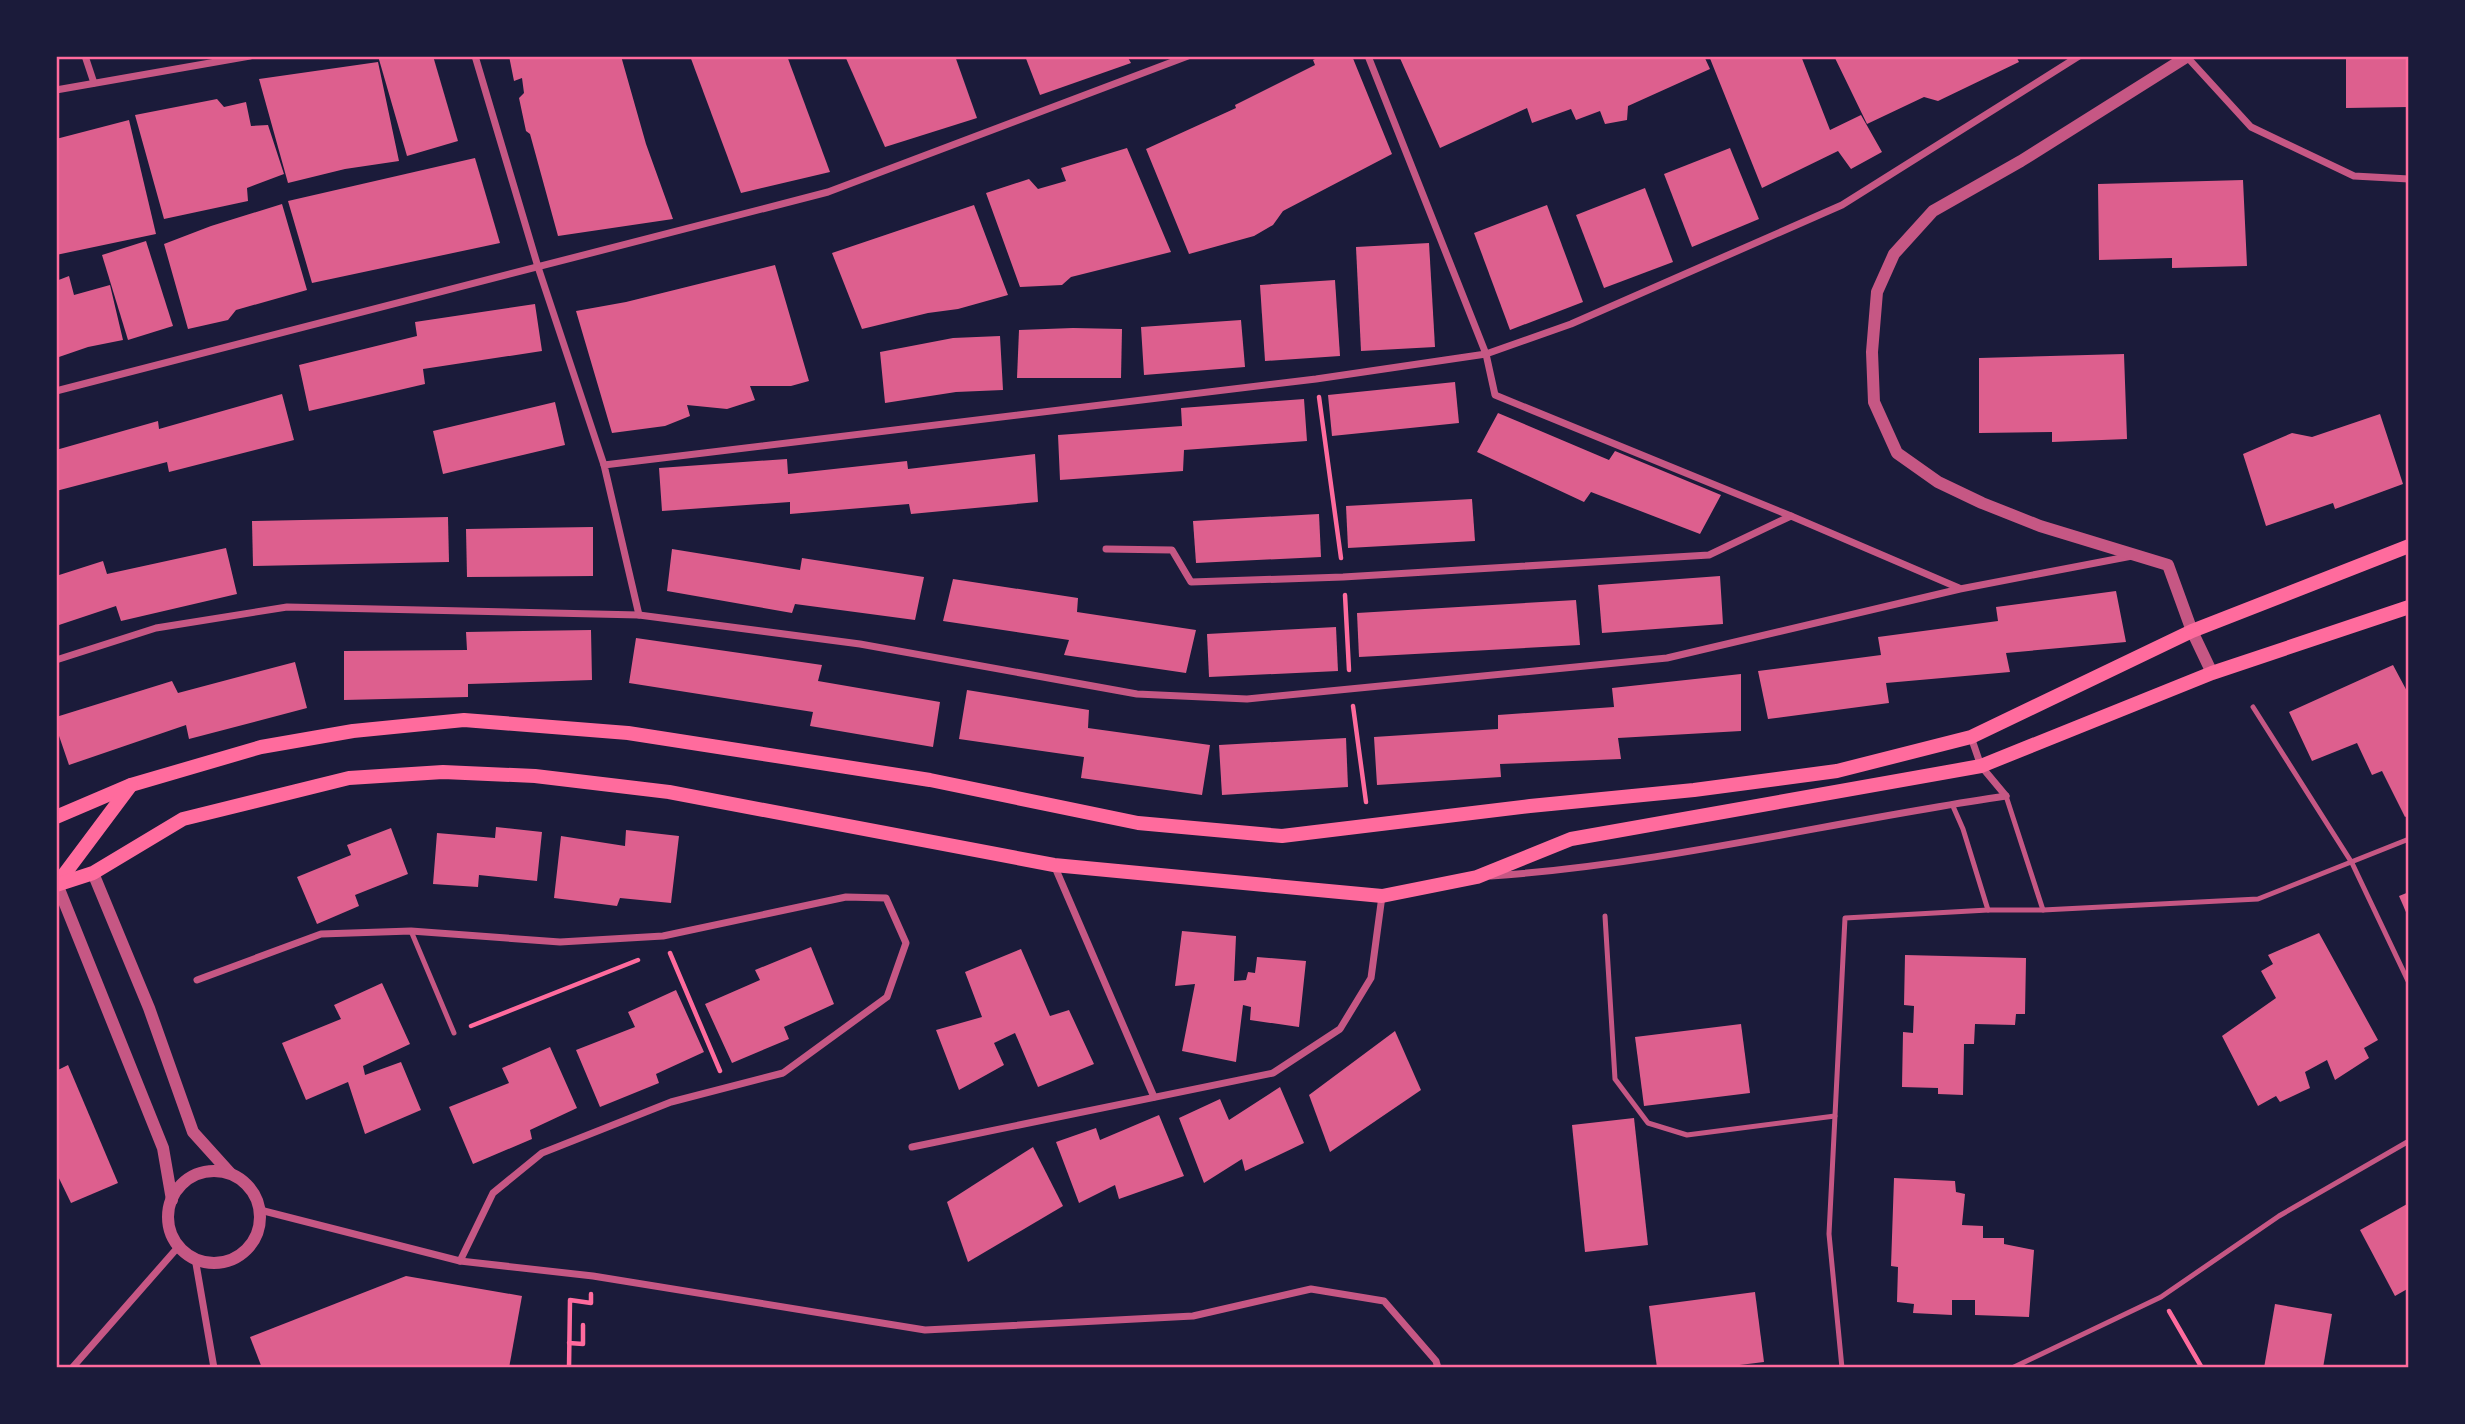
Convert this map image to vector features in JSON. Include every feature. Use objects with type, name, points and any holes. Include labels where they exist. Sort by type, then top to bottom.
[{"type":"main road","points":[[56,817],[131,785],[261,747],[353,731],[464,720],[628,733],[930,780],[1138,823],[1282,836],[1368,823],[1695,790],[1837,771],[1971,737],[2192,631],[2409,546]]},
{"type":"main road","points":[[56,884],[93,873],[183,820],[349,778],[443,772],[535,776],[669,792],[1054,865],[1381,896],[1477,877],[1570,839],[1981,766],[2212,673],[2409,607]]},
{"type":"main road","points":[[56,884],[62,868],[131,785]]},
{"type":"main road","points":[[62,868],[93,873]]},
{"type":"street","points":[[85,56],[94,83]]},
{"type":"street","points":[[56,90],[203,60],[250,56]]},
{"type":"street","points":[[475,56],[538,267],[604,465],[639,615]]},
{"type":"street","points":[[56,391],[828,192],[1188,56]]},
{"type":"street","points":[[1368,56],[1486,354],[1495,395],[1791,516],[1960,589]]},
{"type":"street","points":[[604,465],[1316,379],[1486,354],[1571,324],[1842,205],[2078,56]]},
{"type":"street","points":[[2212,673],[2192,631],[2168,565],[2040,526],[1982,503],[1938,482],[1897,453],[1874,402],[1872,352],[1877,292],[1894,254],[1933,211],[2021,161],[2187,56],[2251,127],[2354,176],[2409,178]]},
{"type":"street","points":[[1107,549],[1172,550],[1191,582],[1343,578],[1709,555],[1791,516]]},
{"type":"street","points":[[56,660],[156,628],[287,607],[639,615],[860,644],[1137,694],[1247,699],[1667,658],[1960,589],[2139,555]]},
{"type":"street","points":[[1971,737],[1981,766],[2006,796]]},
{"type":"street","points":[[1477,877],[1534,873],[1748,843],[2006,796]]},
{"type":"street","points":[[1054,865],[1154,1097]]},
{"type":"street","points":[[56,884],[163,1147],[172,1200],[169,1224],[179,1246],[195,1258],[223,1262],[247,1249],[258,1231],[260,1210],[250,1188],[230,1173],[193,1132],[149,1008],[93,873]]},
{"type":"street","points":[[912,1147],[1273,1073],[1340,1029],[1371,978],[1381,896]]},
{"type":"street","points":[[197,980],[321,934],[411,931],[560,942],[663,936],[846,897],[886,898],[906,943],[887,997],[783,1073],[671,1102],[542,1153],[493,1193],[460,1261]]},
{"type":"street","points":[[172,1200],[189,1178],[202,1172],[230,1173]]},
{"type":"street","points":[[260,1210],[460,1261],[593,1276],[925,1330],[1193,1316],[1311,1289],[1384,1301],[1436,1360],[1438,1368]]},
{"type":"street","points":[[72,1368],[179,1246]]},
{"type":"street","points":[[195,1258],[214,1368]]},
{"type":"lane","points":[[2253,707],[2352,863],[2409,983]]},
{"type":"lane","points":[[2006,796],[2043,910]]},
{"type":"lane","points":[[1952,804],[1989,910]]},
{"type":"lane","points":[[1842,1368],[1829,1234],[1845,918],[2258,899],[2409,839]]},
{"type":"lane","points":[[1605,916],[1615,1079],[1648,1123],[1687,1135],[1835,1116]]},
{"type":"lane","points":[[411,931],[454,1033]]},
{"type":"lane","points":[[2012,1368],[2161,1297],[2279,1216],[2409,1141]]},
{"type":"path","points":[[1316,379],[1343,578],[1351,687],[1368,823]]},
{"type":"path","points":[[663,936],[711,1048]]},
{"type":"path","points":[[454,1033],[643,958]]},
{"type":"path","points":[[569,1368],[570,1300],[591,1303],[593,1276]]},
{"type":"path","points":[[2161,1297],[2202,1368]]},
{"type":"path","points":[[569,1343],[583,1344],[583,1325]]},
{"type":"building","points":[[378,56],[433,56],[458,141],[407,156]]},
{"type":"building","points":[[509,56],[621,56],[646,144],[673,219],[558,236],[530,134],[526,131],[519,98],[524,93],[522,78],[514,81]]},
{"type":"building","points":[[690,56],[787,56],[830,172],[741,193]]},
{"type":"building","points":[[845,56],[955,56],[977,118],[885,147]]},
{"type":"building","points":[[1025,56],[1127,56],[1131,63],[1040,95]]},
{"type":"building","points":[[1321,56],[1352,56],[1392,154],[1283,211],[1273,225],[1254,236],[1189,254],[1146,149],[1236,108],[1235,105],[1315,65],[1313,60]]},
{"type":"building","points":[[1399,56],[1704,56],[1710,69],[1628,106],[1627,120],[1605,124],[1600,111],[1576,120],[1571,109],[1532,123],[1527,108],[1440,148]]},
{"type":"building","points":[[1709,56],[1801,56],[1830,130],[1861,115],[1882,152],[1851,169],[1838,151],[1762,188]]},
{"type":"building","points":[[1834,56],[2016,56],[2019,62],[1938,101],[1924,97],[1867,124]]},
{"type":"building","points":[[2346,56],[2409,56],[2409,107],[2346,108]]},
{"type":"building","points":[[378,62],[399,161],[345,169],[288,183],[259,79]]},
{"type":"building","points":[[217,99],[224,107],[246,102],[251,126],[268,125],[284,174],[247,188],[248,201],[164,219],[135,115]]},
{"type":"building","points":[[129,120],[156,234],[56,255],[56,139]]},
{"type":"building","points":[[1127,148],[1171,252],[1071,277],[1062,285],[1020,287],[986,193],[1029,179],[1038,189],[1066,181],[1061,168]]},
{"type":"building","points":[[1730,148],[1759,219],[1692,247],[1664,174]]},
{"type":"building","points":[[475,158],[500,243],[312,283],[288,201]]},
{"type":"building","points":[[2243,180],[2247,266],[2172,268],[2172,258],[2099,260],[2098,184]]},
{"type":"building","points":[[1645,188],[1673,262],[1604,288],[1576,215]]},
{"type":"building","points":[[282,204],[307,290],[236,310],[228,320],[188,329],[164,244]]},
{"type":"building","points":[[974,205],[1008,295],[958,309],[928,313],[862,329],[832,253]]},
{"type":"building","points":[[1547,205],[1583,302],[1510,330],[1474,233]]},
{"type":"building","points":[[146,241],[173,326],[128,340],[102,255]]},
{"type":"building","points":[[1429,243],[1435,347],[1361,351],[1356,247]]},
{"type":"building","points":[[775,265],[809,381],[791,386],[750,386],[755,400],[727,409],[687,405],[690,416],[665,426],[612,433],[576,311],[626,302]]},
{"type":"building","points":[[69,276],[74,295],[110,285],[123,340],[88,347],[56,358],[56,281]]},
{"type":"building","points":[[1335,280],[1340,356],[1265,361],[1260,285]]},
{"type":"building","points":[[535,304],[542,351],[423,369],[425,384],[309,411],[299,365],[417,336],[415,322]]},
{"type":"building","points":[[1241,320],[1245,367],[1144,375],[1141,327]]},
{"type":"building","points":[[1122,329],[1121,378],[1017,378],[1019,330]]},
{"type":"building","points":[[1000,336],[1003,390],[956,392],[885,403],[880,352],[953,338]]},
{"type":"building","points":[[2124,354],[2127,439],[2052,442],[2052,432],[1979,433],[1979,358]]},
{"type":"building","points":[[1455,382],[1459,423],[1332,436],[1328,395]]},
{"type":"building","points":[[282,394],[294,440],[169,472],[167,462],[56,491],[56,450],[158,421],[159,429]]},
{"type":"building","points":[[1304,399],[1307,441],[1184,450],[1183,471],[1060,480],[1058,435],[1182,426],[1181,408]]},
{"type":"building","points":[[555,402],[565,445],[443,474],[433,431]]},
{"type":"building","points":[[1498,413],[1609,460],[1615,451],[1721,495],[1700,534],[1591,492],[1584,502],[1477,452]]},
{"type":"building","points":[[2380,414],[2403,484],[2335,509],[2333,503],[2266,526],[2243,454],[2292,433],[2312,437]]},
{"type":"building","points":[[1035,454],[1038,502],[911,514],[909,504],[790,514],[790,502],[662,511],[659,468],[787,459],[788,474],[907,461],[908,469]]},
{"type":"building","points":[[1472,499],[1475,541],[1348,548],[1346,506]]},
{"type":"building","points":[[1319,514],[1321,557],[1196,563],[1193,521]]},
{"type":"building","points":[[448,517],[449,562],[253,566],[252,521]]},
{"type":"building","points":[[593,527],[593,576],[467,577],[466,529]]},
{"type":"building","points":[[226,548],[237,594],[121,621],[116,606],[56,626],[56,576],[103,561],[107,574]]},
{"type":"building","points":[[672,549],[800,570],[802,558],[924,577],[915,620],[795,604],[792,613],[667,591]]},
{"type":"building","points":[[1720,576],[1723,624],[1602,633],[1598,585]]},
{"type":"building","points":[[953,579],[1078,598],[1077,612],[1196,630],[1186,673],[1064,655],[1069,640],[943,621]]},
{"type":"building","points":[[2116,591],[2126,642],[2006,653],[2010,672],[1886,683],[1889,703],[1768,719],[1758,671],[1881,655],[1878,637],[1998,621],[1996,607]]},
{"type":"building","points":[[1576,600],[1580,645],[1359,657],[1357,613]]},
{"type":"building","points":[[1336,627],[1338,671],[1209,677],[1207,634]]},
{"type":"building","points":[[591,630],[592,680],[468,684],[468,697],[344,700],[344,651],[467,650],[466,632]]},
{"type":"building","points":[[636,638],[822,665],[818,681],[940,702],[933,747],[810,726],[813,712],[629,683]]},
{"type":"building","points":[[295,662],[307,708],[189,739],[186,725],[69,765],[56,727],[56,717],[172,681],[178,693]]},
{"type":"building","points":[[2393,665],[2409,695],[2409,815],[2405,817],[2382,771],[2372,775],[2357,743],[2312,761],[2289,712]]},
{"type":"building","points":[[1741,674],[1741,731],[1618,738],[1621,759],[1500,764],[1501,777],[1377,785],[1374,737],[1498,729],[1498,715],[1614,707],[1612,688]]},
{"type":"building","points":[[967,690],[1089,710],[1088,728],[1210,745],[1202,795],[1081,778],[1084,757],[959,739]]},
{"type":"building","points":[[1346,738],[1348,787],[1222,795],[1219,745]]},
{"type":"building","points":[[496,827],[542,832],[537,881],[479,875],[478,887],[433,884],[437,833],[495,838]]},
{"type":"building","points":[[391,828],[408,874],[355,895],[359,906],[317,924],[297,877],[351,855],[347,845]]},
{"type":"building","points":[[626,830],[679,836],[671,903],[620,898],[617,906],[554,898],[561,836],[625,846]]},
{"type":"building","points":[[2409,892],[2409,919],[2399,896]]},
{"type":"building","points":[[1182,931],[1236,936],[1234,981],[1246,980],[1248,972],[1255,973],[1257,957],[1306,961],[1299,1027],[1250,1020],[1251,1007],[1243,1005],[1236,1062],[1182,1051],[1195,984],[1175,986]]},
{"type":"building","points":[[2319,933],[2378,1040],[2364,1048],[2369,1058],[2335,1080],[2327,1060],[2305,1072],[2310,1088],[2280,1102],[2276,1096],[2258,1106],[2222,1036],[2276,998],[2261,971],[2273,964],[2268,955]]},
{"type":"building","points":[[811,947],[834,1004],[784,1027],[789,1039],[732,1063],[705,1004],[760,980],[755,970]]},
{"type":"building","points":[[1021,949],[1050,1016],[1069,1010],[1094,1064],[1038,1087],[1015,1033],[994,1043],[1004,1065],[959,1090],[936,1030],[982,1017],[965,972]]},
{"type":"building","points":[[1905,955],[2026,958],[2025,1014],[2016,1014],[2015,1025],[1975,1024],[1974,1044],[1964,1044],[1963,1095],[1938,1094],[1938,1088],[1902,1087],[1903,1032],[1913,1033],[1914,1006],[1904,1005]]},
{"type":"building","points":[[382,983],[410,1044],[363,1066],[365,1075],[401,1062],[421,1110],[365,1134],[348,1082],[306,1100],[282,1043],[341,1019],[334,1005]]},
{"type":"building","points":[[676,990],[704,1052],[656,1074],[659,1083],[600,1107],[576,1050],[635,1027],[628,1012]]},
{"type":"building","points":[[1741,1024],[1750,1093],[1644,1106],[1635,1037]]},
{"type":"building","points":[[1395,1031],[1421,1090],[1330,1152],[1309,1095]]},
{"type":"building","points":[[550,1047],[577,1108],[530,1130],[532,1139],[473,1164],[449,1107],[509,1083],[502,1068]]},
{"type":"building","points":[[68,1065],[118,1183],[71,1203],[56,1172],[56,1071]]},
{"type":"building","points":[[1280,1087],[1304,1143],[1245,1171],[1242,1159],[1204,1183],[1179,1118],[1220,1099],[1229,1120]]},
{"type":"building","points":[[1159,1115],[1184,1176],[1119,1199],[1115,1185],[1079,1203],[1056,1142],[1096,1128],[1100,1140]]},
{"type":"building","points":[[1634,1118],[1648,1245],[1585,1252],[1572,1125]]},
{"type":"building","points":[[1033,1147],[1063,1206],[968,1262],[947,1202]]},
{"type":"building","points":[[1894,1178],[1955,1181],[1956,1192],[1965,1194],[1962,1225],[1983,1226],[1983,1238],[2004,1238],[2004,1244],[2034,1250],[2029,1317],[1975,1315],[1975,1300],[1952,1300],[1952,1315],[1913,1313],[1914,1304],[1897,1302],[1898,1267],[1891,1266]]},
{"type":"building","points":[[2409,1203],[2409,1288],[2395,1296],[2360,1230]]},
{"type":"building","points":[[406,1276],[522,1296],[509,1368],[262,1368],[250,1337]]},
{"type":"building","points":[[1755,1292],[1764,1362],[1715,1368],[1657,1368],[1649,1306]]},
{"type":"building","points":[[2275,1304],[2332,1314],[2323,1368],[2264,1368]]}]
